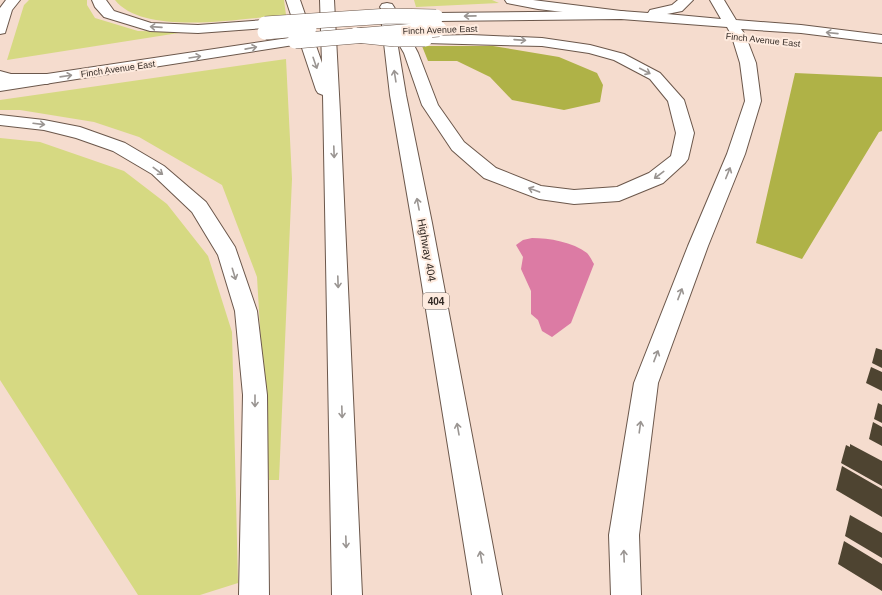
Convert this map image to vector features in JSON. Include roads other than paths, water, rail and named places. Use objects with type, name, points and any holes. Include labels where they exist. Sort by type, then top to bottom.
[{"type":"main road","points":[[0,30],[2,17],[13,0]]},
{"type":"main road","points":[[99,0],[100,4],[109,14],[150,27],[268,33]]},
{"type":"main road","points":[[293,0],[332,113]]},
{"type":"main road","points":[[326,0],[332,113],[347,595]]},
{"type":"main road","points":[[512,0],[538,5],[621,15],[662,12],[678,8],[686,0]]},
{"type":"main road","points":[[626,595],[624,535],[646,383],[698,246],[736,154],[753,101],[748,63],[738,34],[717,0]]},
{"type":"main road","points":[[356,34],[395,39],[425,39],[471,38],[542,42],[590,49],[619,57],[655,76],[676,100],[685,133],[679,159],[656,178],[619,194],[574,197],[539,192],[490,173],[458,146],[430,106],[411,53],[387,3]]},
{"type":"main road","name":"Highway 404","points":[[387,3],[390,52],[403,128],[420,212],[487,595]]},
{"type":"main road","points":[[704,7],[713,22]]},
{"type":"main road","name":"Finch Avenue East","points":[[0,75],[268,33],[438,23],[621,15],[713,22],[738,34]]},
{"type":"main road","name":"Finch Avenue East","points":[[0,86],[229,52],[268,33],[356,34],[438,23],[634,28],[738,34],[801,29],[882,39]]},
{"type":"main road","points":[[0,75],[10,79],[47,79]]},
{"type":"main road","points":[[0,120],[44,125],[80,133],[119,147],[158,170],[199,207],[228,253],[246,311],[255,395],[254,595]]}]
